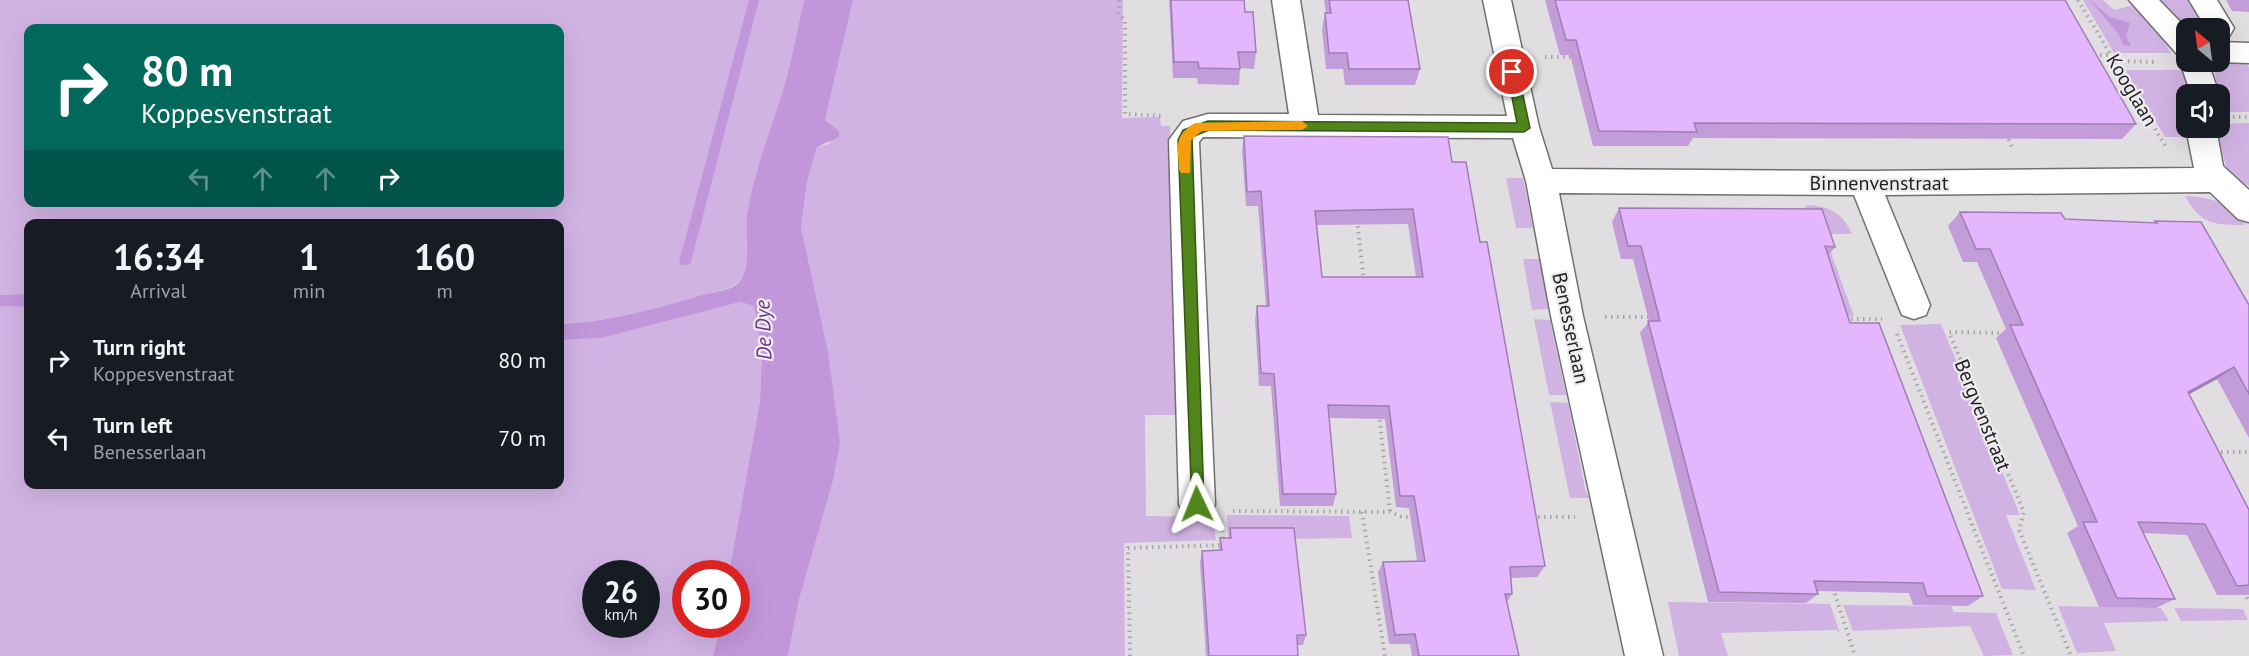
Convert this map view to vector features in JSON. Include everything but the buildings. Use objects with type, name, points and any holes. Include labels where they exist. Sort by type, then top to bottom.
[{"type":"street","points":[[1286,0],[1305,126]]},
{"type":"street","name":"Benesserlaan","points":[[1497,0],[1524,128],[1541,181],[1567,316],[1644,656]]},
{"type":"street","points":[[2143,0],[2176,35]]},
{"type":"street","points":[[2203,0],[2213,18]]},
{"type":"street","points":[[1208,507],[1184,140],[1193,129],[1208,125],[1524,128]]},
{"type":"street","points":[[2202,138],[2205,159],[2216,180],[2243,202],[2249,210]]},
{"type":"street","name":"Binnenvenstraat","points":[[1541,181],[1865,183],[2216,180]]},
{"type":"street","points":[[1865,183],[1903,312]]},
{"type":"path","points":[[1119,0],[1119,14],[1125,21],[1125,114],[1185,117],[1193,129]]},
{"type":"path","name":"Kooglaan","points":[[2078,0],[2185,181]]},
{"type":"path","points":[[2088,55],[2111,55]]},
{"type":"path","points":[[1509,57],[1581,57]]},
{"type":"path","points":[[2003,129],[2030,181]]},
{"type":"path","points":[[1355,208],[1365,290]]},
{"type":"path","points":[[1843,319],[1903,312]]},
{"type":"path","points":[[1567,316],[1658,317]]},
{"type":"path","points":[[1895,330],[2024,656]]},
{"type":"path","name":"Bergvenstraat","points":[[2006,333],[1949,332],[2024,512],[2019,530],[2071,656]]},
{"type":"path","points":[[1378,406],[1390,512]]},
{"type":"path","points":[[2214,452],[2249,452]]},
{"type":"path","points":[[1130,656],[1128,548],[1223,545],[1208,507],[1390,512],[1402,517],[1425,517]]},
{"type":"path","points":[[1362,512],[1385,656]]},
{"type":"path","points":[[1520,517],[1612,516]]},
{"type":"path","points":[[1831,580],[1855,656]]},
{"type":"path","points":[[2239,584],[2249,602]]},
{"type":"shaded area","points":[[0,0],[804,0],[786,80],[750,198],[746,223],[747,262],[745,271],[736,284],[727,289],[635,313],[564,324],[564,219],[24,219],[24,294],[0,295]]},
{"type":"shaded area","points":[[853,0],[1123,0],[1122,118],[1160,117],[1161,126],[1170,126],[1176,415],[1145,415],[1146,516],[1213,517],[1216,540],[1124,543],[1125,656],[788,656],[799,600],[833,481],[813,291],[801,228],[807,182],[817,147],[828,144],[839,131],[825,120]]},
{"type":"shaded area","points":[[2083,0],[2103,0],[2114,10],[2134,5],[2171,53],[2114,53]]},
{"type":"shaded area","points":[[2156,0],[2192,0],[2202,18],[2176,18],[2176,20],[2173,17],[2176,15]]},
{"type":"shaded area","points":[[2230,64],[2247,64],[2249,68],[2249,112],[2230,112],[2230,84],[2216,84],[2215,72],[2230,72]]},
{"type":"shaded area","points":[[2125,70],[2182,72],[2187,83],[2176,84],[2176,137],[2165,137]]},
{"type":"shaded area","points":[[2249,123],[2249,186],[2228,174],[2219,138],[2230,138],[2230,124]]},
{"type":"shaded area","points":[[1506,178],[1523,178],[1533,228],[1516,228]]},
{"type":"shaded area","points":[[2185,196],[2220,202],[2234,211],[2245,225],[2225,225],[2209,221],[2197,213]]},
{"type":"shaded area","points":[[1805,205],[1833,211],[1844,220],[1852,234],[1824,234],[1854,316],[1845,317]]},
{"type":"shaded area","points":[[1523,259],[1540,259],[1550,309],[1532,310]]},
{"type":"shaded area","points":[[740,302],[754,306],[762,349],[760,401],[731,560],[672,560],[672,638],[718,638],[713,656],[0,656],[0,306],[24,307],[24,489],[564,489],[564,340],[602,338]]},
{"type":"shaded area","points":[[1534,319],[1552,320],[1551,325],[1566,395],[1549,395]]},
{"type":"shaded area","points":[[1941,324],[2020,515],[2006,515],[2036,590],[2002,589],[1900,325]]},
{"type":"shaded area","points":[[1550,402],[1568,403],[1586,493],[1590,498],[1570,498]]},
{"type":"shaded area","points":[[1227,515],[1349,516],[1352,538],[1228,540]]},
{"type":"shaded area","points":[[1668,602],[1830,604],[1840,633],[1836,630],[1721,633],[1728,656],[1679,656]]},
{"type":"shaded area","points":[[1843,605],[1951,606],[1954,612],[1996,613],[2013,655],[1984,656],[1970,626],[1853,631]]},
{"type":"shaded area","points":[[2058,606],[2161,608],[2169,621],[2104,623],[2116,651],[2077,653]]},
{"type":"shaded area","points":[[2174,608],[2243,609],[2248,620],[2181,621]]},
{"type":"water","name":"De Dye","points":[[804,0],[853,0],[825,120],[839,131],[839,137],[817,147],[807,182],[801,228],[828,352],[840,442],[833,481],[799,600],[788,656],[713,656],[718,638],[750,638],[750,560],[731,560],[760,401],[762,349],[754,306],[740,302],[602,338],[564,340],[564,324],[652,309],[722,291],[736,285],[742,279],[747,262],[746,223],[750,198],[786,80]]},
{"type":"water","points":[[2090,0],[2110,17],[2130,23],[2126,36],[2131,46],[2123,45],[2119,35]]},
{"type":"water","points":[[24,294],[24,307],[0,306],[0,295]]},
{"type":"waterway","points":[[685,262],[754,0]]},
{"type":"slow traffic","points":[[1185,169],[1184,140],[1193,129],[1200,126],[1302,126]]},
{"type":"route","points":[[1197,504],[1184,140],[1188,134],[1193,129],[1208,125],[1524,128],[1512,72]]}]
